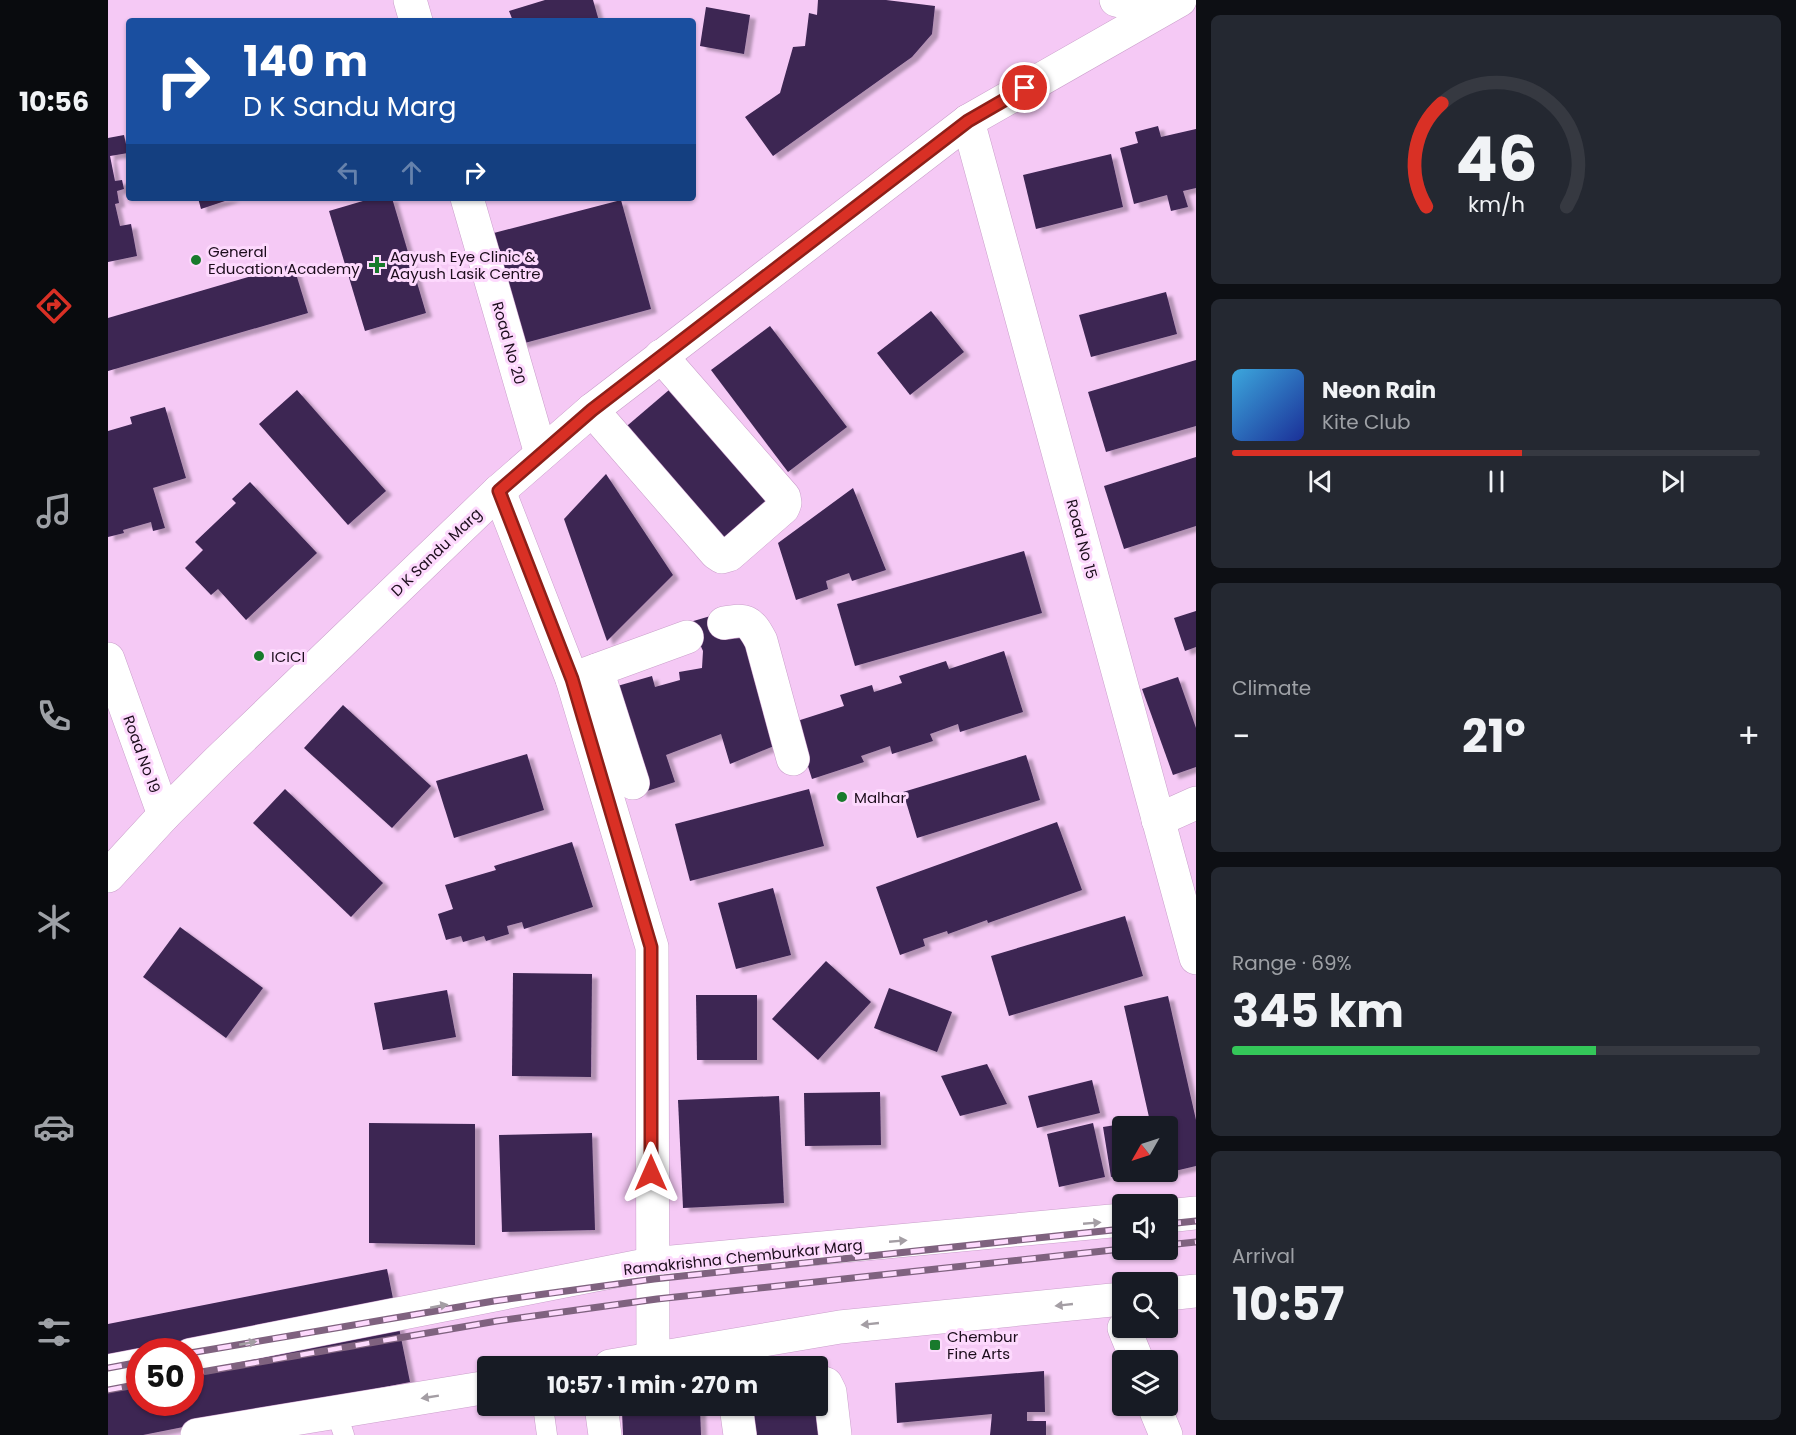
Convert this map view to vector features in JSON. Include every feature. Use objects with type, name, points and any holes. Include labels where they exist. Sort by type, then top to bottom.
[{"type":"main road","points":[[410,0],[415,18]]},
{"type":"main road","points":[[1116,0],[1170,5]]},
{"type":"main road","name":"D K Sandu Marg","points":[[108,876],[164,815],[499,491],[592,410],[968,121],[1170,5]]},
{"type":"main road","name":"Road No 15","points":[[968,121],[1196,958]]},
{"type":"main road","name":"Road No 20","points":[[468,201],[541,454]]},
{"type":"main road","points":[[592,410],[716,553],[722,557],[729,555],[783,508],[786,502],[661,357]]},
{"type":"main road","points":[[499,491],[585,675],[603,735],[651,947],[653,1356]]},
{"type":"main road","points":[[724,623],[741,620],[749,622],[758,635],[793,759]]},
{"type":"main road","points":[[585,675],[687,637]]},
{"type":"main road","name":"Road No 19","points":[[108,659],[164,815]]},
{"type":"main road","points":[[603,735],[633,783]]},
{"type":"main road","points":[[1158,820],[1196,803]]},
{"type":"main road","points":[[1178,1215],[1196,1213]]},
{"type":"main road","name":"Ramakrishna Chemburkar Marg","points":[[204,1352],[651,1264],[1112,1221]]},
{"type":"main road","points":[[1178,1293],[1196,1291]]},
{"type":"main road","points":[[729,1356],[840,1328],[1112,1312]]},
{"type":"main road","points":[[108,1371],[126,1368]]},
{"type":"main road","points":[[828,1388],[835,1435]]},
{"type":"main road","points":[[197,1435],[340,1424],[477,1390]]},
{"type":"main road","points":[[602,1416],[604,1435]]},
{"type":"main road","points":[[737,1416],[740,1435]]},
{"type":"main road","points":[[1158,1416],[1166,1435]]},
{"type":"lane","points":[[544,1416],[547,1435]]},
{"type":"building","points":[[545,0],[593,0],[598,18],[512,18],[509,11]]},
{"type":"building","points":[[818,0],[886,0],[935,6],[932,34],[912,57],[773,156],[745,117],[780,93],[793,47],[805,46],[809,13],[817,15]]},
{"type":"building","points":[[706,7],[750,15],[744,54],[700,46]]},
{"type":"building","points":[[1158,126],[1161,137],[1196,129],[1196,188],[1183,191],[1188,207],[1171,211],[1167,195],[1134,204],[1120,148],[1138,143],[1135,132]]},
{"type":"building","points":[[124,135],[126,153],[110,156],[115,181],[122,180],[124,189],[117,191],[119,203],[115,204],[120,226],[131,224],[137,256],[108,262],[108,138]]},
{"type":"building","points":[[1111,154],[1123,207],[1036,229],[1023,175]]},
{"type":"building","points":[[199,201],[225,201],[201,209]]},
{"type":"building","points":[[363,201],[393,201],[426,313],[365,331],[329,211]]},
{"type":"building","points":[[621,201],[651,309],[521,344],[490,234]]},
{"type":"building","points":[[293,264],[308,313],[108,371],[108,318]]},
{"type":"building","points":[[1166,292],[1177,334],[1091,357],[1079,315]]},
{"type":"building","points":[[931,311],[964,352],[910,395],[877,353]]},
{"type":"building","points":[[770,326],[847,427],[788,472],[711,370]]},
{"type":"building","points":[[1196,360],[1196,426],[1106,452],[1088,392]]},
{"type":"building","points":[[676,384],[777,501],[723,548],[621,431]]},
{"type":"building","points":[[297,390],[386,491],[348,525],[259,424]]},
{"type":"building","points":[[165,407],[186,478],[153,488],[165,528],[153,531],[151,522],[108,537],[108,431],[132,424],[130,417]]},
{"type":"building","points":[[1196,457],[1196,526],[1124,549],[1104,486]]},
{"type":"building","points":[[606,474],[673,575],[607,641],[564,519]]},
{"type":"building","points":[[250,482],[317,553],[246,620],[218,589],[211,595],[185,568],[203,550],[195,542],[236,503],[232,499]]},
{"type":"building","points":[[853,488],[886,570],[852,581],[849,573],[826,581],[828,589],[796,600],[778,543]]},
{"type":"building","points":[[1024,551],[1042,613],[855,666],[837,604]]},
{"type":"building","points":[[1196,611],[1196,647],[1185,651],[1174,618]]},
{"type":"building","points":[[714,615],[746,629],[779,744],[730,764],[721,734],[666,755],[675,782],[641,793],[607,689],[652,676],[655,687],[680,680],[679,672],[702,668],[703,651],[690,622]]},
{"type":"building","points":[[1004,651],[1023,712],[960,732],[958,724],[930,734],[933,741],[892,754],[890,746],[861,756],[864,762],[812,779],[794,722],[844,706],[840,695],[872,685],[874,692],[902,683],[899,676],[946,661],[949,669]]},
{"type":"building","points":[[1178,677],[1196,728],[1196,767],[1173,775],[1142,689]]},
{"type":"building","points":[[343,705],[431,786],[392,828],[304,748]]},
{"type":"building","points":[[527,754],[544,810],[454,838],[436,781]]},
{"type":"building","points":[[1026,755],[1040,800],[917,838],[903,792]]},
{"type":"building","points":[[285,789],[383,883],[351,917],[253,823]]},
{"type":"building","points":[[809,789],[824,846],[690,881],[675,824]]},
{"type":"building","points":[[1057,822],[1082,890],[988,923],[987,920],[948,934],[947,931],[923,939],[925,946],[900,955],[876,887]]},
{"type":"building","points":[[572,842],[593,907],[524,929],[522,922],[507,926],[509,934],[486,941],[484,936],[463,942],[461,936],[446,940],[438,914],[453,909],[445,885],[496,870],[494,866]]},
{"type":"building","points":[[773,888],[791,955],[736,969],[718,903]]},
{"type":"building","points":[[1125,916],[1143,976],[1009,1016],[991,956]]},
{"type":"building","points":[[180,927],[263,988],[226,1038],[143,977]]},
{"type":"building","points":[[826,961],[871,1002],[818,1060],[772,1019]]},
{"type":"building","points":[[513,973],[592,974],[591,1077],[512,1076]]},
{"type":"building","points":[[889,988],[952,1012],[937,1052],[874,1028]]},
{"type":"building","points":[[447,990],[456,1037],[383,1050],[374,1003]]},
{"type":"building","points":[[696,995],[757,995],[757,1060],[697,1060]]},
{"type":"building","points":[[1168,996],[1196,1120],[1196,1166],[1178,1170],[1178,1116],[1149,1116],[1124,1006]]},
{"type":"building","points":[[987,1064],[1007,1104],[960,1116],[941,1076]]},
{"type":"building","points":[[1092,1080],[1100,1113],[1037,1128],[1028,1096]]},
{"type":"building","points":[[880,1092],[881,1145],[805,1146],[804,1093]]},
{"type":"building","points":[[779,1096],[784,1203],[683,1208],[678,1100]]},
{"type":"building","points":[[369,1123],[475,1124],[475,1245],[369,1243]]},
{"type":"building","points":[[1093,1123],[1105,1177],[1059,1187],[1047,1134]]},
{"type":"building","points":[[1112,1126],[1112,1177],[1111,1177],[1103,1127]]},
{"type":"building","points":[[592,1133],[595,1230],[502,1232],[499,1135]]},
{"type":"building","points":[[387,1269],[410,1382],[143,1435],[108,1435],[108,1324]]},
{"type":"building","points":[[1044,1371],[1045,1412],[1027,1412],[1027,1421],[1046,1421],[1046,1435],[990,1435],[992,1414],[897,1423],[895,1383]]},
{"type":"building","points":[[622,1416],[700,1416],[701,1435],[623,1435]]},
{"type":"building","points":[[754,1416],[819,1416],[821,1435],[755,1435]]},
{"type":"railway","points":[[1178,1223],[1196,1221]]},
{"type":"railway","points":[[204,1351],[494,1301],[654,1279],[1112,1230]]},
{"type":"railway","points":[[1178,1244],[1196,1242]]},
{"type":"railway","points":[[204,1372],[497,1321],[657,1299],[1112,1250]]},
{"type":"railway","points":[[108,1368],[126,1365]]},
{"type":"railway","points":[[108,1390],[126,1387]]},
{"type":"place","name":"General Education Academy","points":[[196,260]]},
{"type":"place","name":"Aayush Eye Clinic & Aayush Lasik Centre","points":[[377,265]]},
{"type":"place","name":"ICICI","points":[[259,656]]},
{"type":"place","name":"Malhar","points":[[842,797]]},
{"type":"place","name":"Chembur Fine Arts","points":[[935,1345]]},
{"type":"route","points":[[651,1173],[651,947],[572,679],[499,491],[592,410],[968,121],[1025,88]]}]
